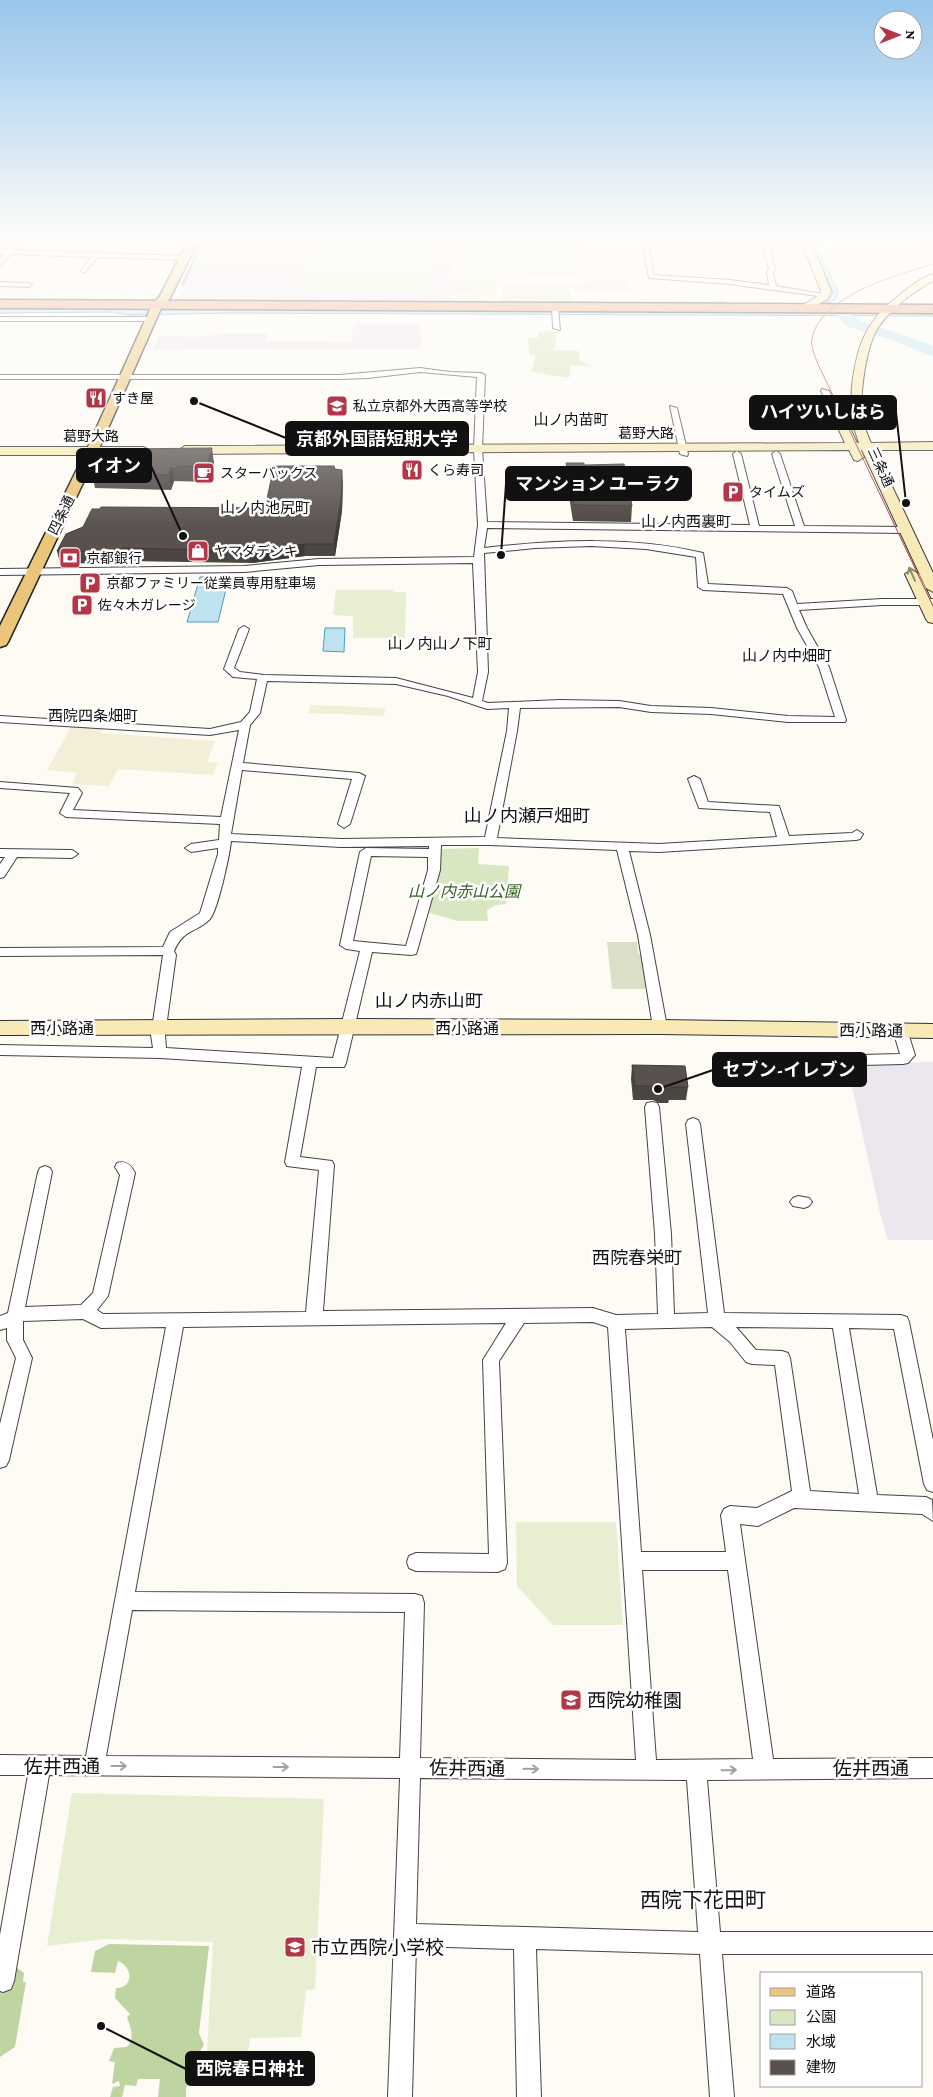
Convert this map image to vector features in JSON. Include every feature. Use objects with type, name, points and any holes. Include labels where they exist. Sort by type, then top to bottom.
[{"type":"main road","name":"四条通","points":[[0,642],[90,454],[144,335]]},
{"type":"street","name":"三条通","points":[[861,450],[856,414],[860,373],[870,335]]},
{"type":"street","points":[[0,377],[339,377],[368,376],[420,370],[450,374],[481,375],[478,452],[483,525],[479,555],[483,672],[478,699],[475,703]]},
{"type":"street","points":[[825,390],[844,428],[856,414]]},
{"type":"street","points":[[673,408],[683,451]]},
{"type":"street","name":"三条通","points":[[844,428],[861,450],[899,530],[929,602],[933,619]]},
{"type":"street","name":"葛野大路","points":[[683,451],[776,454],[933,446]]},
{"type":"street","name":"葛野大路","points":[[175,454],[861,450],[933,453]]},
{"type":"street","name":"葛野大路","points":[[0,451],[156,454]]},
{"type":"street","name":"葛野大路","points":[[0,458],[90,454]]},
{"type":"street","points":[[737,454],[755,528]]},
{"type":"street","points":[[776,454],[800,529]]},
{"type":"street","points":[[483,525],[899,530]]},
{"type":"street","name":"三条通","points":[[899,530],[928,565],[933,588]]},
{"type":"street","points":[[0,572],[244,569],[319,562],[479,555],[517,546],[643,545],[672,549],[700,555],[704,587],[787,591],[802,628],[824,667],[840,720],[788,719],[711,711],[651,709],[619,704],[515,704],[487,706],[451,694],[396,681],[237,676],[229,669],[244,630]]},
{"type":"street","points":[[793,607],[929,602]]},
{"type":"street","points":[[167,951],[174,935],[196,924],[206,915],[224,854],[226,820],[238,766],[244,725],[254,713],[262,678]]},
{"type":"street","points":[[490,841],[512,731],[515,704]]},
{"type":"street","points":[[0,719],[210,732],[244,725]]},
{"type":"street","points":[[238,766],[359,776],[344,824]]},
{"type":"street","points":[[694,778],[703,805],[775,809],[784,840]]},
{"type":"street","points":[[0,785],[74,790],[76,793],[66,813],[226,820]]},
{"type":"street","points":[[435,848],[434,870],[411,951],[346,945],[366,852],[435,848],[490,841],[622,848],[699,847],[856,836],[857,834]]},
{"type":"street","points":[[191,848],[225,840],[435,848]]},
{"type":"street","points":[[622,848],[644,935],[660,1027]]},
{"type":"street","points":[[0,853],[72,854]]},
{"type":"street","points":[[0,874],[13,853]]},
{"type":"street","points":[[0,1050],[160,1053],[340,1063],[367,947]]},
{"type":"street","points":[[0,952],[167,951]]},
{"type":"street","points":[[160,1053],[158,1035],[170,955],[167,951]]},
{"type":"street","name":"西小路通","points":[[0,1028],[660,1027],[933,1032]]},
{"type":"street","points":[[728,1064],[739,1062],[903,1058],[908,1055],[900,1030]]},
{"type":"street","points":[[310,1062],[292,1162],[327,1165],[314,1318]]},
{"type":"street","points":[[652,1107],[663,1234],[666,1322]]},
{"type":"street","points":[[693,1124],[717,1322],[736,1337],[752,1357],[782,1358],[802,1499]]},
{"type":"street","points":[[85,1312],[100,1296],[128,1173],[122,1167]]},
{"type":"street","points":[[0,1460],[24,1358],[8,1321],[44,1172]]},
{"type":"street","points":[[8,1321],[21,1314],[85,1312],[101,1321],[593,1315],[616,1322],[717,1322],[726,1320],[900,1322],[933,1484]]},
{"type":"street","points":[[416,1562],[498,1563],[491,1360],[520,1316]]},
{"type":"street","points":[[94,1766],[176,1319]]},
{"type":"street","points":[[616,1322],[647,1770]]},
{"type":"street","points":[[840,1322],[870,1503]]},
{"type":"street","points":[[764,1769],[730,1515],[758,1517],[793,1499],[926,1506],[933,1512]]},
{"type":"street","points":[[632,1561],[736,1561]]},
{"type":"street","points":[[124,1601],[415,1603],[400,2097]]},
{"type":"street","name":"佐井西通","points":[[0,1766],[647,1770],[933,1768]]},
{"type":"street","points":[[4,1981],[40,1766]]},
{"type":"street","points":[[696,1770],[722,2097]]},
{"type":"street","points":[[406,1935],[710,1943],[933,1943]]},
{"type":"street","points":[[526,1938],[529,2097]]},
{"type":"shaded area","points":[[268,335],[266,341],[351,342],[352,335],[420,335],[421,349],[152,350],[159,336]]},
{"type":"shaded area","points":[[311,705],[385,708],[384,716],[308,713]]},
{"type":"shaded area","points":[[72,725],[104,727],[101,733],[215,741],[207,762],[218,763],[213,775],[118,769],[109,786],[72,784],[77,773],[47,770]]},
{"type":"shaded area","points":[[933,1062],[933,1240],[888,1240],[880,1213],[847,1064]]},
{"type":"green space","points":[[538,335],[557,335],[554,350],[579,351],[580,361],[594,367],[571,365],[569,378],[532,372],[535,356],[530,355],[527,338],[538,338]]},
{"type":"green space","points":[[336,590],[392,590],[394,592],[406,592],[405,638],[353,638],[353,616],[333,615]]},
{"type":"green space","name":"山ノ内赤山公園","points":[[479,848],[478,864],[509,866],[506,904],[496,905],[487,910],[488,921],[458,921],[426,912],[442,849]]},
{"type":"green space","points":[[607,942],[637,942],[638,954],[643,954],[648,989],[612,989]]},
{"type":"green space","points":[[516,1522],[616,1522],[623,1625],[553,1625],[517,1586]]},
{"type":"green space","name":"市立西院小学校","points":[[72,1793],[324,1799],[315,1989],[306,1990],[301,2037],[250,2038],[248,2053],[207,2052],[213,1942],[105,1939],[47,1946]]},
{"type":"green space","points":[[109,1944],[209,1946],[199,2033],[204,2045],[195,2059],[192,2075],[186,2088],[186,2097],[158,2097],[160,2079],[138,2079],[136,2086],[125,2085],[122,2097],[110,2097],[113,2087],[120,2086],[119,2081],[112,2084],[115,2062],[109,2061],[114,2048],[127,2047],[132,2036],[127,2017],[130,2014],[115,1998],[116,1988],[126,1985],[128,1981],[129,1972],[127,1968],[118,1961],[115,1973],[91,1972],[95,1951]]},
{"type":"green space","points":[[16,1967],[24,1973],[23,1982],[26,1982],[15,2047],[0,2057],[0,1986],[9,1971]]},
{"type":"water","points":[[200,577],[229,577],[218,622],[187,622]]},
{"type":"water","points":[[325,628],[345,628],[344,652],[323,651]]},
{"type":"building","points":[[212,448],[206,467],[172,466],[169,475],[92,474],[100,458],[120,449]]},
{"type":"building","points":[[566,463],[584,463],[584,465],[624,464],[632,506],[574,505]]},
{"type":"building","points":[[274,466],[334,466],[335,469],[342,470],[341,499],[334,544],[304,544],[250,551],[122,548],[120,552],[57,551],[66,534],[83,527],[92,509],[100,509],[101,507],[265,508]]},
{"type":"building","points":[[632,1065],[685,1066],[688,1087],[661,1089],[655,1086],[635,1086]]},
{"type":"waterway","points":[[892,335],[933,352]]},
{"type":"tram line","points":[[813,335],[813,351],[818,364],[933,606]]},
{"type":"place","name":"すき屋","points":[[96,398]]},
{"type":"place","name":"京都外国語短期大学","points":[[194,401]]},
{"type":"place","name":"私立京都外大西高等学校","points":[[337,406]]},
{"type":"place","name":"くら寿司","points":[[412,470]]},
{"type":"place","name":"スターバックス","points":[[204,473]]},
{"type":"place","name":"タイムズ","points":[[733,492]]},
{"type":"place","name":"ハイツいしはら","points":[[906,503]]},
{"type":"place","name":"イオン","points":[[183,536]]},
{"type":"place","name":"ヤマダデンキ","points":[[198,551]]},
{"type":"place","name":"マンション ユーラク","points":[[501,555]]},
{"type":"place","name":"京都銀行","points":[[70,558]]},
{"type":"place","name":"京都ファミリー従業員専用駐車場","points":[[90,583]]},
{"type":"place","name":"佐々木ガレージ","points":[[82,605]]},
{"type":"place","name":"セブン-イレブン","points":[[658,1089]]},
{"type":"place","name":"西院幼稚園","points":[[571,1700]]},
{"type":"place","name":"市立西院小学校","points":[[295,1947]]},
{"type":"place","name":"西院春日神社","points":[[101,2026]]},
{"type":"district","name":"山ノ内苗町","points":[[571,420]]},
{"type":"district","name":"山ノ内池尻町","points":[[265,508]]},
{"type":"district","name":"山ノ内西裏町","points":[[686,522]]},
{"type":"district","name":"山ノ内山ノ下町","points":[[440,644]]},
{"type":"district","name":"山ノ内中畑町","points":[[787,656]]},
{"type":"district","name":"西院四条畑町","points":[[93,716]]},
{"type":"district","name":"山ノ内瀬戸畑町","points":[[527,816]]},
{"type":"district","name":"山ノ内赤山町","points":[[429,1001]]},
{"type":"district","name":"西院春栄町","points":[[637,1258]]},
{"type":"district","name":"西院下花田町","points":[[703,1900]]}]
